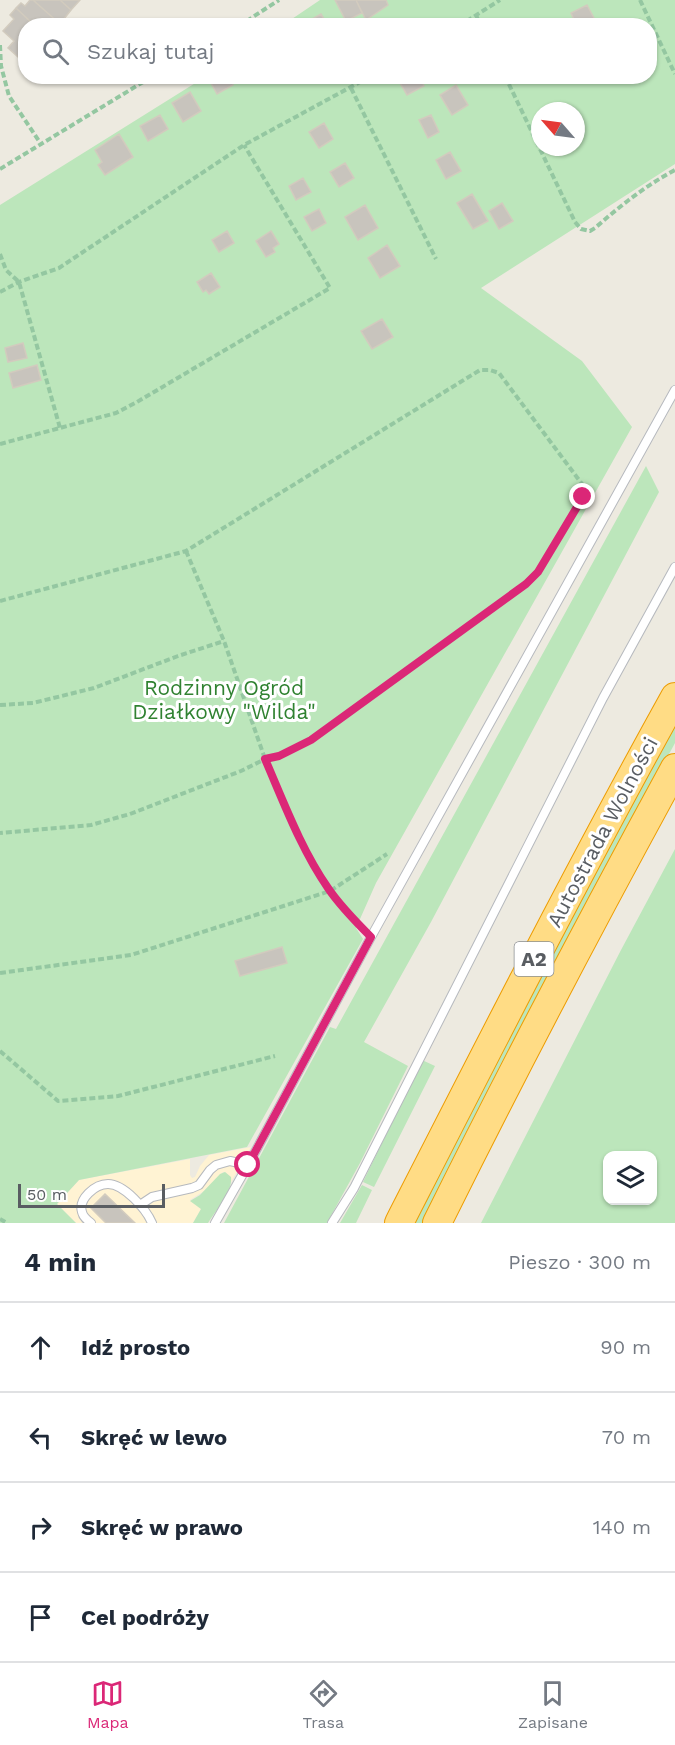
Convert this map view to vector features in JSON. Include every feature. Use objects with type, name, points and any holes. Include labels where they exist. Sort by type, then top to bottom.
[{"type":"highway","name":"Autostrada Wolności","points":[[399,1223],[605,823],[675,697]]},
{"type":"highway","name":"Autostrada Wolności","points":[[437,1223],[622,864],[675,768]]},
{"type":"lane","points":[[215,1223],[675,390]]},
{"type":"lane","points":[[332,1223],[354,1188],[603,698],[675,567]]},
{"type":"lane","points":[[140,1205],[152,1197],[199,1185],[210,1170],[216,1166],[230,1161],[248,1165]]},
{"type":"lane","points":[[91,1223],[83,1216],[82,1203],[87,1195],[98,1186],[107,1184],[124,1191],[149,1215],[152,1223]]},
{"type":"path","points":[[251,18],[279,0]]},
{"type":"path","points":[[471,18],[500,0]]},
{"type":"path","points":[[640,0],[649,18]]},
{"type":"path","points":[[657,36],[675,74]]},
{"type":"path","points":[[0,45],[9,96],[41,144]]},
{"type":"path","points":[[0,169],[140,84]]},
{"type":"path","points":[[0,292],[19,282],[59,268],[244,145],[358,84]]},
{"type":"path","points":[[509,84],[575,222],[581,229],[590,231],[595,228],[626,201],[657,179],[675,170]]},
{"type":"path","points":[[351,88],[436,259]]},
{"type":"path","points":[[0,444],[116,412],[137,402],[330,288],[244,145]]},
{"type":"path","points":[[0,254],[6,270],[19,282],[60,428]]},
{"type":"path","points":[[0,601],[186,551],[480,370],[499,373],[582,484],[583,497],[538,572],[526,584],[311,740],[279,756],[265,759],[241,771],[130,814],[91,825],[0,833]]},
{"type":"path","points":[[186,551],[224,641],[265,759],[313,865],[348,914],[371,937]]},
{"type":"path","points":[[0,705],[33,703],[94,688],[224,641]]},
{"type":"path","points":[[0,973],[131,955],[330,891],[387,854]]},
{"type":"path","points":[[0,1051],[58,1101],[118,1095],[275,1056]]},
{"type":"path","points":[[0,1219],[7,1223]]},
{"type":"shaded area","points":[[251,1147],[231,1182],[231,1177],[223,1172],[204,1191],[190,1200],[201,1209],[193,1223],[76,1223],[57,1204],[79,1180],[190,1159],[192,1178],[195,1177],[209,1155]]},
{"type":"green space","name":"Rodzinny Ogród Działkowy \"Wilda\"","points":[[320,0],[675,0],[675,164],[481,288],[582,361],[632,427],[376,883],[356,928],[363,939],[247,1147],[79,1180],[57,1204],[76,1223],[0,1223],[0,205],[194,84],[657,84],[657,18],[293,18]]},
{"type":"green space","points":[[646,466],[659,492],[431,922],[364,1042],[408,1066],[360,1163],[327,1223],[224,1223],[330,1027],[336,1029]]},
{"type":"green space","points":[[675,721],[675,743],[610,863],[424,1223],[412,1223]]},
{"type":"green space","points":[[675,849],[675,1223],[481,1223],[621,950]]},
{"type":"green space","points":[[422,1060],[435,1066],[374,1187],[363,1182]]},
{"type":"green space","points":[[225,1172],[231,1177],[231,1183],[223,1201],[208,1223],[193,1223],[201,1209],[190,1201]]},
{"type":"green space","points":[[362,1185],[372,1190],[356,1223],[340,1223]]},
{"type":"building","points":[[33,0],[53,18],[27,18],[16,8],[21,3],[25,6]]},
{"type":"building","points":[[33,0],[60,0],[71,10],[65,18],[53,18]]},
{"type":"building","points":[[60,0],[80,0],[71,10]]},
{"type":"building","points":[[335,0],[356,0],[362,13],[352,18],[344,18]]},
{"type":"building","points":[[356,0],[386,0],[388,5],[369,18],[365,18]]},
{"type":"building","points":[[587,5],[594,18],[573,18],[571,13]]},
{"type":"building","points":[[16,8],[27,18],[18,18],[18,57],[8,48],[14,41],[3,31],[14,19],[10,15]]},
{"type":"building","points":[[212,84],[233,84],[233,85],[217,94]]},
{"type":"building","points":[[401,84],[423,84],[424,86],[407,95]]},
{"type":"building","points":[[456,85],[468,105],[452,115],[440,95]]},
{"type":"building","points":[[190,92],[201,111],[183,122],[172,103]]},
{"type":"building","points":[[160,115],[168,129],[148,141],[140,126]]},
{"type":"building","points":[[431,115],[439,132],[428,138],[419,120]]},
{"type":"building","points":[[324,123],[333,139],[319,148],[309,132]]},
{"type":"building","points":[[119,134],[133,157],[105,175],[98,165],[102,162],[95,150]]},
{"type":"building","points":[[450,152],[461,171],[446,179],[436,160]]},
{"type":"building","points":[[345,163],[354,178],[339,187],[330,172]]},
{"type":"building","points":[[303,178],[311,192],[296,200],[289,186]]},
{"type":"building","points":[[472,194],[488,221],[473,229],[457,203]]},
{"type":"building","points":[[502,203],[513,221],[499,229],[489,211]]},
{"type":"building","points":[[365,205],[378,228],[358,240],[345,217]]},
{"type":"building","points":[[319,209],[326,223],[312,231],[304,217]]},
{"type":"building","points":[[227,231],[234,243],[219,252],[212,240]]},
{"type":"building","points":[[271,231],[279,244],[273,248],[275,252],[266,257],[256,241]]},
{"type":"building","points":[[387,245],[400,266],[380,278],[368,258]]},
{"type":"building","points":[[211,273],[220,287],[209,294],[206,290],[203,292],[197,282]]},
{"type":"building","points":[[382,319],[393,337],[372,349],[361,331]]},
{"type":"building","points":[[23,343],[27,358],[8,362],[5,348]]},
{"type":"building","points":[[37,365],[41,380],[13,388],[9,373]]},
{"type":"building","points":[[282,947],[287,963],[240,976],[235,961]]},
{"type":"building","points":[[105,1194],[135,1223],[106,1223],[91,1208]]},
{"type":"route","points":[[248,1165],[371,937],[348,914],[313,865],[265,759],[279,756],[311,740],[526,584],[538,572],[583,497]]}]
